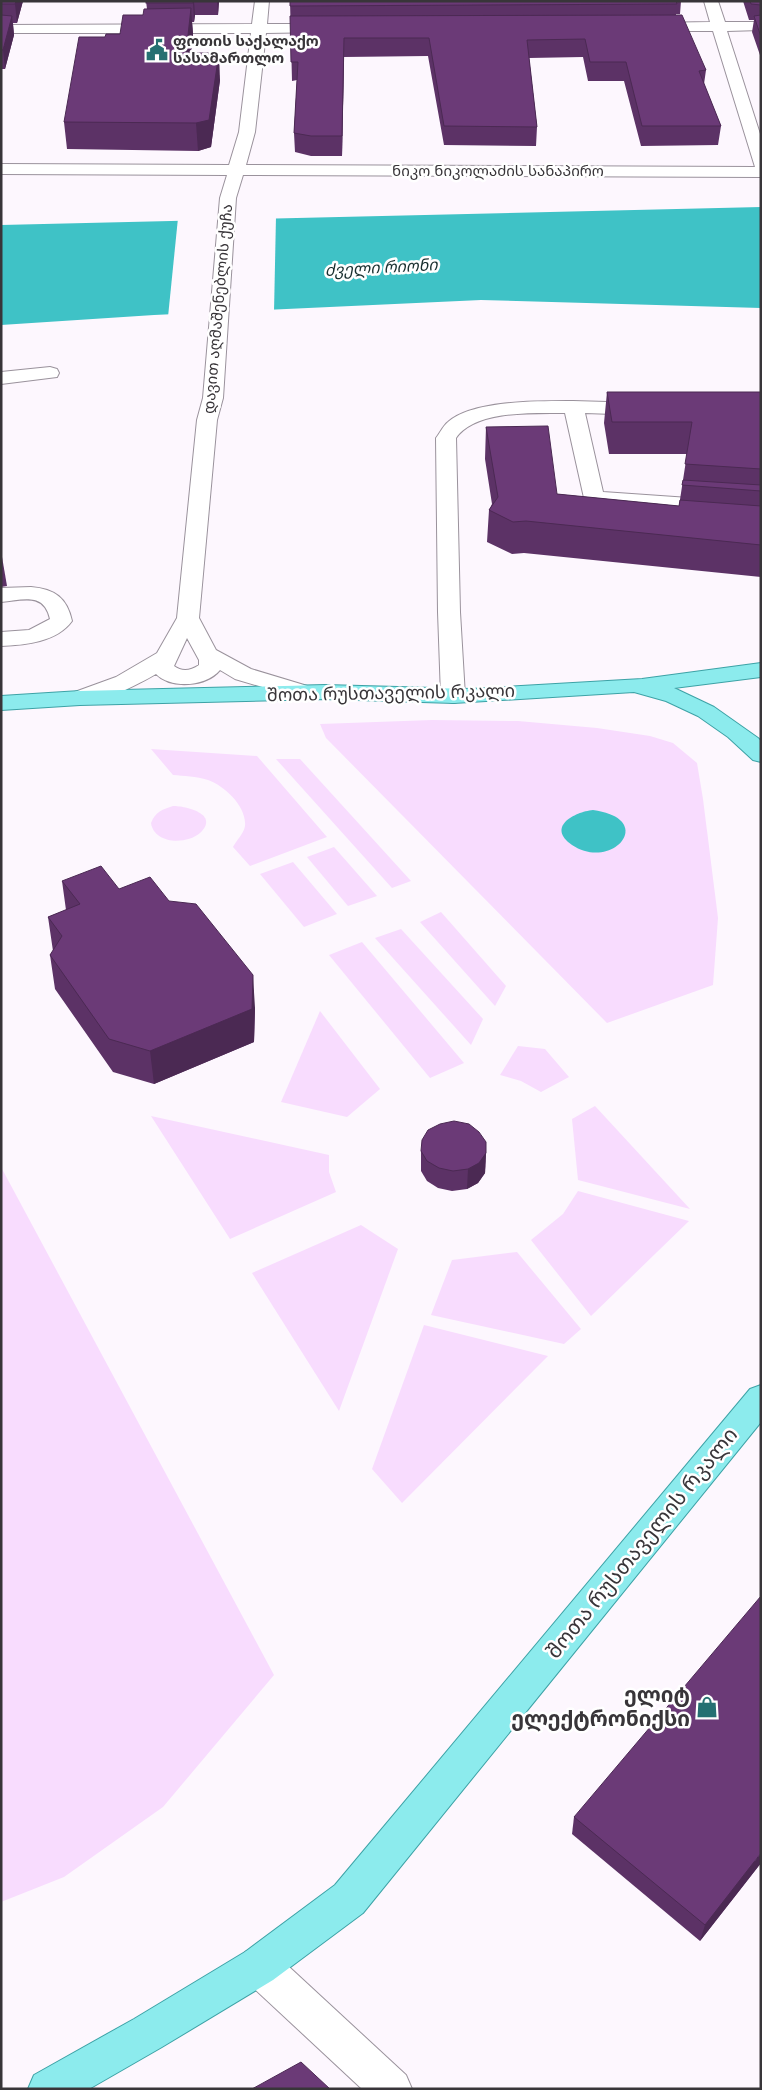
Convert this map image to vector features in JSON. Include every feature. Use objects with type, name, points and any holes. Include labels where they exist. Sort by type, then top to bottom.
[{"type":"main road","points":[[640,686],[761,670]]},
{"type":"main road","name":"შოთა რუსთაველის რკალი","points":[[1,703],[80,698],[306,694],[337,691],[453,696],[640,686],[675,697],[701,709],[729,726],[748,741],[761,756]]},
{"type":"main road","name":"შოთა რუსთაველის რკალი","points":[[48,2089],[148,2033],[259,1966],[350,1899],[761,1398]]},
{"type":"street","name":"დავით აღმაშენებლის ქუჩა","points":[[80,698],[125,682],[144,673],[166,658],[188,618],[207,420],[213,398],[228,198],[247,132],[262,1]]},
{"type":"street","points":[[710,1],[761,164]]},
{"type":"street","points":[[640,27],[761,26]]},
{"type":"street","points":[[1,29],[344,28]]},
{"type":"street","name":"ნიკო ნიკოლაძის სანაპირო","points":[[1,169],[761,172]]},
{"type":"street","points":[[1,378],[50,373]]},
{"type":"street","points":[[574,408],[594,498],[596,519]]},
{"type":"street","points":[[453,696],[449,612],[446,438],[455,426],[475,415],[503,409],[663,409]]},
{"type":"street","points":[[594,498],[761,509]]},
{"type":"street","points":[[1,595],[36,594],[50,597],[60,608],[61,621],[47,633],[26,638],[1,640]]},
{"type":"street","points":[[166,658],[162,667],[166,673],[183,677],[205,673],[210,668],[208,654],[188,618]]},
{"type":"street","points":[[208,654],[243,674],[306,694]]},
{"type":"street","points":[[259,1966],[392,2089]]},
{"type":"shaded area","points":[[432,720],[518,721],[597,728],[650,736],[673,743],[697,763],[718,918],[713,985],[607,1023],[326,738],[320,724]]},
{"type":"shaded area","points":[[151,749],[257,756],[327,837],[250,866],[233,847],[245,826],[245,819],[234,798],[221,787],[208,780],[173,775]]},
{"type":"shaded area","points":[[276,759],[300,759],[411,881],[392,888]]},
{"type":"shaded area","points":[[173,806],[193,810],[204,816],[205,826],[200,833],[194,837],[179,841],[164,839],[153,830],[151,823],[155,816],[166,808]]},
{"type":"shaded area","points":[[334,847],[377,896],[348,906],[307,857]]},
{"type":"shaded area","points":[[293,862],[337,914],[304,927],[260,874]]},
{"type":"shaded area","points":[[441,912],[506,986],[495,1006],[420,922]]},
{"type":"shaded area","points":[[401,929],[483,1019],[471,1045],[375,938]]},
{"type":"shaded area","points":[[362,942],[464,1063],[430,1078],[329,955]]},
{"type":"shaded area","points":[[320,1011],[380,1089],[347,1117],[281,1102]]},
{"type":"shaded area","points":[[518,1046],[545,1049],[569,1077],[541,1092],[521,1081],[500,1075]]},
{"type":"shaded area","points":[[595,1106],[690,1209],[578,1180],[572,1119]]},
{"type":"shaded area","points":[[151,1116],[329,1155],[329,1172],[336,1192],[230,1239]]},
{"type":"shaded area","points":[[1,1167],[274,1675],[163,1807],[64,1877],[1,1902]]},
{"type":"shaded area","points":[[578,1191],[689,1221],[591,1316],[531,1240],[563,1214]]},
{"type":"shaded area","points":[[361,1225],[398,1249],[339,1411],[252,1273]]},
{"type":"shaded area","points":[[517,1252],[581,1329],[564,1344],[431,1315],[452,1260]]},
{"type":"shaded area","points":[[424,1325],[548,1356],[402,1503],[372,1469]]},
{"type":"water","name":"ძველი რიონი","points":[[761,207],[761,308],[481,300],[154,315],[1,325],[1,225]]},
{"type":"water","points":[[593,810],[612,815],[623,823],[625,832],[622,841],[613,848],[601,852],[587,852],[572,845],[565,838],[562,827],[571,817]]},
{"type":"pier","points":[[276,216],[274,312],[168,317],[178,218]]},
{"type":"building","points":[[1,1],[16,1],[15,4],[1,4]]},
{"type":"building","points":[[146,1],[193,1],[193,3],[146,3]]},
{"type":"building","points":[[290,1],[676,1],[677,4],[290,6]]},
{"type":"building","points":[[750,1],[761,1],[761,5],[751,4]]},
{"type":"building","points":[[191,8],[186,53],[219,53],[209,120],[196,123],[64,122],[79,37],[105,37],[106,34],[120,34],[123,15],[143,15],[144,9]]},
{"type":"building","points":[[1,15],[12,16],[3,50],[1,50]]},
{"type":"building","points":[[682,15],[706,70],[699,71],[721,126],[642,126],[626,62],[590,62],[585,39],[527,40],[537,127],[444,126],[429,38],[344,38],[342,136],[311,136],[294,133],[298,62],[291,62],[290,16]]},
{"type":"building","points":[[761,15],[761,37],[754,16]]},
{"type":"building","points":[[607,392],[761,392],[761,469],[685,464],[692,422],[612,422]]},
{"type":"building","points":[[548,426],[557,494],[679,506],[680,500],[761,506],[761,545],[526,521],[513,522],[489,510],[498,497],[486,427]]},
{"type":"building","points":[[683,480],[761,485],[761,491],[682,485]]},
{"type":"building","points":[[101,866],[119,889],[150,877],[169,901],[196,904],[253,975],[252,1009],[150,1051],[109,1039],[50,955],[62,936],[48,917],[80,904],[62,881]]},
{"type":"building","points":[[454,1121],[469,1124],[479,1132],[486,1142],[486,1153],[479,1163],[468,1169],[453,1171],[439,1168],[427,1161],[421,1151],[422,1140],[428,1130],[440,1124]]},
{"type":"building","points":[[761,1596],[761,1853],[705,1925],[574,1817]]},
{"type":"building","points":[[301,2062],[330,2089],[252,2089]]},
{"type":"place","name":"ფოთის საქალაქო სასამართლო","points":[[157,50]]},
{"type":"place","name":"ელიტ ელექტრონიქსი","points":[[707,1707]]}]
